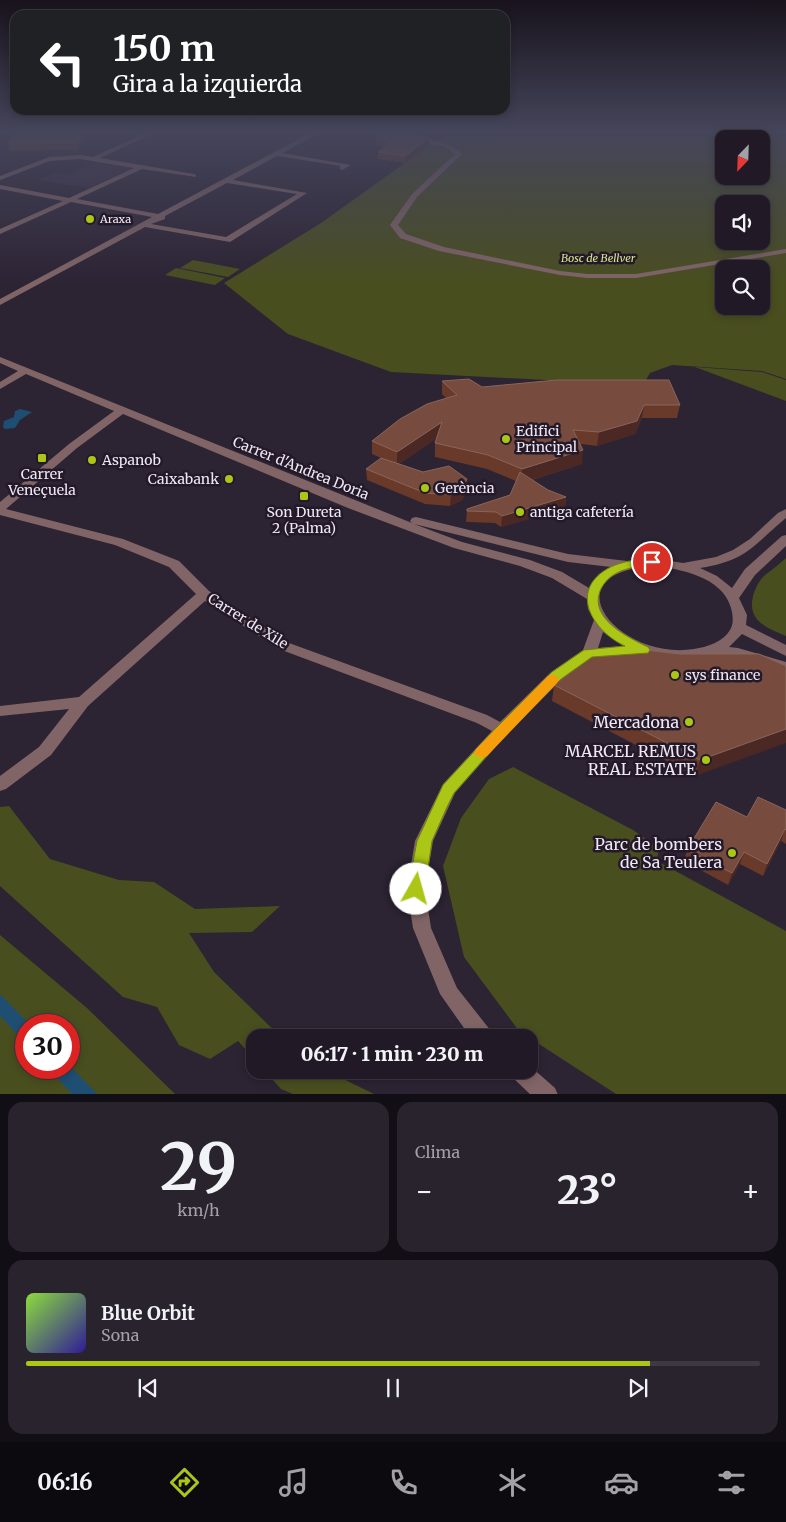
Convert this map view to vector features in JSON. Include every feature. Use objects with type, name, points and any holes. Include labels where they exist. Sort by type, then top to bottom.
[{"type":"street","points":[[0,232],[107,183]]},
{"type":"street","points":[[0,302],[224,183]]},
{"type":"street","points":[[145,226],[227,240],[304,193],[241,183]]},
{"type":"street","points":[[429,183],[406,205],[394,225],[403,236],[415,242],[442,249],[560,273],[610,277],[636,276],[786,251]]},
{"type":"street","points":[[0,187],[162,217]]},
{"type":"street","name":"Carrer d'Andrea Doria","points":[[0,360],[352,505],[458,545],[525,563],[557,575],[592,596]]},
{"type":"street","points":[[0,386],[24,371]]},
{"type":"street","points":[[0,509],[73,446],[122,410]]},
{"type":"street","points":[[352,505],[470,536],[568,558],[628,565]]},
{"type":"street","name":"Carrer de Xile","points":[[0,509],[119,542],[174,564],[204,594],[284,646],[482,719],[502,730]]},
{"type":"street","points":[[682,566],[715,563],[734,556],[761,536],[786,513]]},
{"type":"street","points":[[733,597],[741,581],[786,539]]},
{"type":"street","points":[[714,651],[730,641],[740,628],[741,612],[733,597],[719,583],[699,571],[682,566],[652,562],[628,565],[611,571],[598,582],[592,596],[595,611],[605,626],[622,640],[644,650],[668,655],[692,656],[714,651],[738,653],[786,667]]},
{"type":"street","points":[[0,785],[45,751],[83,702],[204,594]]},
{"type":"street","points":[[589,653],[601,620]]},
{"type":"street","points":[[740,628],[786,651]]},
{"type":"street","points":[[477,1029],[450,994],[422,928],[416,889],[424,841],[449,789],[502,730],[556,676],[589,653],[644,650]]},
{"type":"street","points":[[0,711],[83,702]]},
{"type":"street","points":[[530,1079],[548,1094]]},
{"type":"shaded area","points":[[57,183],[100,183],[89,188]]},
{"type":"green space","name":"Bosc de Bellver","points":[[377,183],[715,183],[715,185],[770,185],[770,183],[786,183],[786,379],[762,371],[672,365],[650,373],[643,385],[391,372],[288,334],[224,283],[321,223]]},
{"type":"green space","points":[[193,260],[240,269],[228,277],[180,268]]},
{"type":"green space","points":[[176,268],[225,278],[215,285],[165,275]]},
{"type":"green space","points":[[695,367],[762,372],[786,380],[786,401]]},
{"type":"green space","points":[[786,558],[786,636],[760,622],[753,612],[752,605],[754,593],[761,579]]},
{"type":"green space","points":[[513,767],[633,830],[659,848],[657,861],[786,931],[786,1094],[616,1094],[538,1043],[538,1029],[518,1029],[464,957],[443,866],[461,818],[489,779]]},
{"type":"green space","points":[[9,806],[50,859],[119,880],[154,882],[195,909],[280,906],[252,932],[189,933],[214,972],[273,1029],[246,1029],[246,1050],[238,1041],[210,1059],[179,1045],[157,1007],[123,997],[0,886],[0,807]]},
{"type":"green space","points":[[0,935],[87,1008],[175,1094],[0,1094]]},
{"type":"green space","points":[[272,1079],[343,1079],[374,1094],[293,1094],[281,1089]]},
{"type":"water","points":[[20,409],[32,412],[20,420],[15,428],[5,429],[3,427],[4,421],[14,417],[15,411]]},
{"type":"water","points":[[0,994],[19,1014],[15,1014],[15,1032],[0,1016]]},
{"type":"water","points":[[80,1076],[97,1094],[72,1094],[58,1079],[80,1079]]},
{"type":"building","name":"Edifici Principal","points":[[469,379],[482,387],[557,380],[669,380],[680,405],[644,405],[637,421],[599,432],[573,430],[583,450],[522,469],[488,455],[435,443],[442,422],[397,452],[372,441],[400,419],[427,404],[457,395],[442,381]]},
{"type":"building","points":[[381,458],[423,472],[449,466],[467,479],[462,490],[451,495],[425,493],[366,469]]},
{"type":"building","points":[[520,472],[548,490],[566,497],[502,516],[496,512],[467,511],[467,509],[510,495]]},
{"type":"building","name":"Mercadona","points":[[620,647],[680,654],[759,654],[786,666],[786,729],[700,760],[554,685],[591,657]]},
{"type":"building","name":"Parc de bombers de Sa Teulera","points":[[758,797],[786,810],[786,830],[767,864],[744,852],[732,873],[687,850],[716,802],[747,817]]},
{"type":"slow traffic","points":[[482,753],[553,679]]},
{"type":"place","name":"Araxa","points":[[90,219]]},
{"type":"place","name":"Edifici Principal","points":[[506,439]]},
{"type":"place","name":"Carrer Veneçuela","points":[[42,458]]},
{"type":"place","name":"Aspanob","points":[[92,460]]},
{"type":"place","name":"Caixabank","points":[[229,479]]},
{"type":"place","name":"Gerència","points":[[425,488]]},
{"type":"place","name":"Son Dureta 2 (Palma)","points":[[304,496]]},
{"type":"place","name":"antiga cafetería","points":[[520,512]]},
{"type":"place","name":"sys finance","points":[[675,675]]},
{"type":"place","name":"Mercadona","points":[[689,722]]},
{"type":"place","name":"MARCEL REMUS REAL ESTATE","points":[[706,760]]},
{"type":"place","name":"Parc de bombers de Sa Teulera","points":[[732,853]]},
{"type":"route","points":[[416,889],[424,841],[439,807],[449,789],[502,730],[556,676],[589,653],[644,650],[622,640],[605,626],[595,611],[592,596],[598,582],[611,571],[628,565],[652,562]]}]
